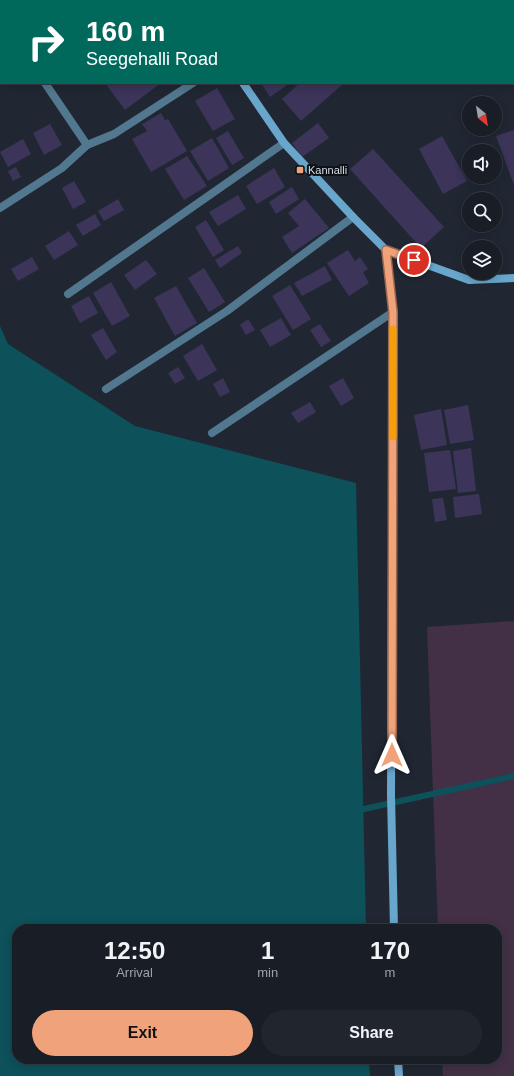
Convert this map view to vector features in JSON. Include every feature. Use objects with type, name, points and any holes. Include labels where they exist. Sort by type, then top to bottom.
[{"type":"street","points":[[46,84],[87,145]]},
{"type":"street","points":[[0,208],[62,168],[87,145],[114,134],[190,84]]},
{"type":"street","points":[[244,84],[284,142],[353,217],[386,250],[469,280],[514,278]]},
{"type":"street","points":[[68,294],[284,142]]},
{"type":"street","points":[[106,389],[227,311],[353,217]]},
{"type":"street","points":[[386,250],[393,312],[391,796],[394,924]]},
{"type":"street","points":[[212,433],[393,312]]},
{"type":"street","points":[[398,1064],[399,1076]]},
{"type":"shaded area","points":[[514,621],[514,1076],[443,1076],[442,1064],[502,1064],[502,924],[438,924],[427,627]]},
{"type":"water","points":[[0,326],[8,344],[135,426],[356,483],[366,924],[12,924],[12,1064],[369,1064],[370,1076],[0,1076]]},
{"type":"building","points":[[106,84],[160,84],[125,110]]},
{"type":"building","points":[[262,84],[289,84],[270,97]]},
{"type":"building","points":[[299,84],[343,84],[301,121],[282,99]]},
{"type":"building","points":[[217,88],[235,119],[213,131],[195,101]]},
{"type":"building","points":[[161,113],[165,120],[168,119],[187,151],[151,172],[132,139],[147,131],[142,124]]},
{"type":"building","points":[[318,123],[329,138],[302,157],[292,143]]},
{"type":"building","points":[[50,124],[62,145],[44,155],[33,133]]},
{"type":"building","points":[[514,130],[514,185],[502,152],[502,144],[499,144],[496,136],[502,136],[502,134]]},
{"type":"building","points":[[228,131],[244,158],[232,165],[216,138]]},
{"type":"building","points":[[442,136],[462,172],[462,184],[443,194],[419,149]]},
{"type":"building","points":[[212,138],[229,168],[208,181],[190,151]]},
{"type":"building","points":[[23,139],[31,154],[8,167],[0,152]]},
{"type":"building","points":[[373,149],[444,227],[421,248],[350,169]]},
{"type":"building","points":[[187,156],[207,186],[184,200],[165,169]]},
{"type":"building","points":[[16,167],[21,177],[13,181],[8,171]]},
{"type":"building","points":[[274,168],[285,187],[257,204],[246,186]]},
{"type":"building","points":[[74,181],[86,202],[73,209],[62,188]]},
{"type":"building","points":[[292,187],[299,199],[276,214],[269,202]]},
{"type":"building","points":[[238,195],[246,209],[218,226],[209,212]]},
{"type":"building","points":[[118,199],[124,210],[104,221],[98,211]]},
{"type":"building","points":[[305,199],[329,228],[292,253],[282,237],[299,226],[288,213]]},
{"type":"building","points":[[95,214],[101,225],[83,236],[76,225]]},
{"type":"building","points":[[206,220],[224,250],[213,257],[195,227]]},
{"type":"building","points":[[69,231],[78,245],[54,260],[45,246]]},
{"type":"building","points":[[238,246],[242,253],[220,268],[215,260]]},
{"type":"building","points":[[348,250],[355,261],[360,257],[368,269],[363,272],[369,283],[349,296],[327,263]]},
{"type":"building","points":[[32,257],[39,269],[18,281],[11,269]]},
{"type":"building","points":[[146,260],[157,274],[135,290],[124,275]]},
{"type":"building","points":[[325,266],[332,280],[302,296],[294,283]]},
{"type":"building","points":[[204,268],[225,302],[209,312],[188,278]]},
{"type":"building","points":[[111,282],[130,316],[112,326],[93,293]]},
{"type":"building","points":[[290,285],[311,319],[293,330],[272,296]]},
{"type":"building","points":[[176,286],[197,323],[175,336],[154,298]]},
{"type":"building","points":[[89,296],[98,313],[80,323],[71,306]]},
{"type":"building","points":[[281,318],[291,335],[270,347],[260,330]]},
{"type":"building","points":[[248,319],[255,330],[246,335],[240,325]]},
{"type":"building","points":[[320,324],[331,341],[321,347],[310,330]]},
{"type":"building","points":[[103,328],[117,352],[106,360],[91,335]]},
{"type":"building","points":[[202,344],[217,370],[198,381],[183,356]]},
{"type":"building","points":[[178,367],[185,378],[175,384],[168,373]]},
{"type":"building","points":[[223,378],[230,392],[220,397],[213,384]]},
{"type":"building","points":[[343,378],[354,398],[341,406],[329,386]]},
{"type":"building","points":[[310,402],[316,412],[298,423],[291,413]]},
{"type":"building","points":[[468,405],[474,440],[450,444],[444,410]]},
{"type":"building","points":[[441,409],[447,445],[421,450],[414,415]]},
{"type":"building","points":[[471,448],[476,491],[458,493],[453,451]]},
{"type":"building","points":[[450,450],[456,489],[429,492],[424,453]]},
{"type":"building","points":[[479,494],[482,514],[455,518],[453,497]]},
{"type":"building","points":[[443,498],[447,520],[435,522],[432,499]]},
{"type":"waterway","points":[[355,811],[514,776]]},
{"type":"slow traffic","points":[[393,329],[393,437]]},
{"type":"place","name":"Kannalli","points":[[300,170]]},
{"type":"route","points":[[392,755],[393,312],[386,250],[414,260]]}]
